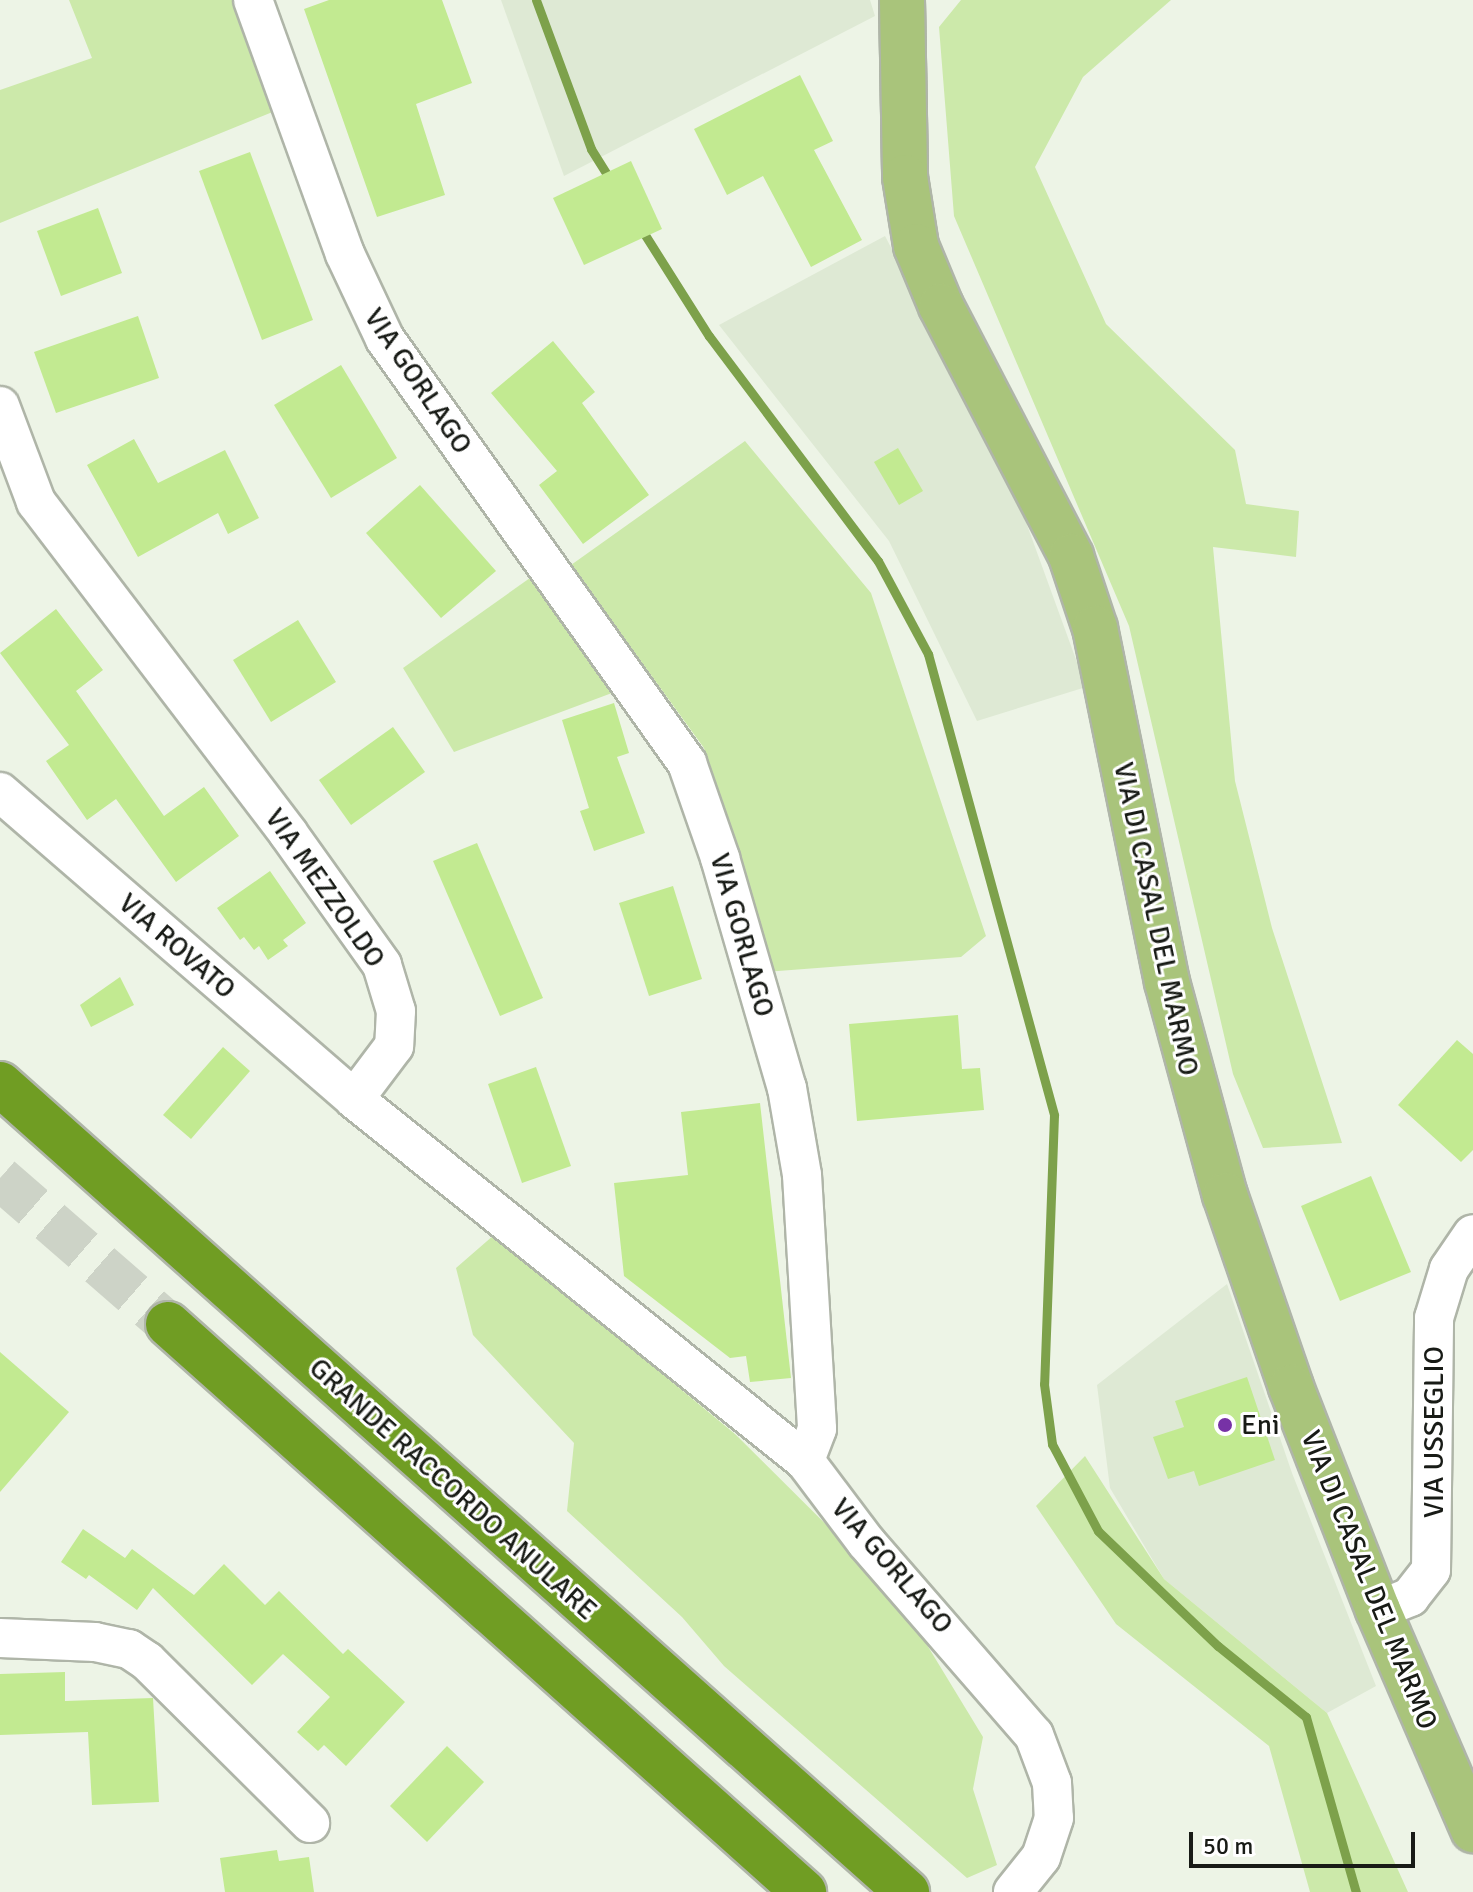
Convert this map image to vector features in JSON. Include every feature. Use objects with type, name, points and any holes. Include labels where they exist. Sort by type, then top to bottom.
[{"type":"highway","name":"GRANDE RACCORDO ANULARE","points":[[0,1084],[907,1892]]},
{"type":"highway","points":[[168,1324],[804,1892]]},
{"type":"main road","name":"VIA DI CASAL DEL MARMO","points":[[902,0],[905,177],[916,246],[941,306],[1060,532],[1095,628],[1190,1075],[1260,1300],[1378,1610],[1473,1830]]},
{"type":"street","name":"VIA GORLAGO","points":[[253,0],[345,254],[385,339],[687,763],[720,858],[787,1088],[802,1175],[817,1429],[805,1461],[866,1542],[1034,1735],[1052,1783],[1054,1818],[1041,1857],[1013,1892]]},
{"type":"street","name":"VIA MEZZOLDO","points":[[0,406],[36,502],[288,833],[382,965],[396,1011],[394,1046],[354,1099]]},
{"type":"street","name":"VIA ROVATO","points":[[0,792],[354,1099]]},
{"type":"street","points":[[354,1099],[805,1461]]},
{"type":"street","name":"VIA USSEGLIO","points":[[1378,1610],[1410,1597],[1431,1570],[1432,1339],[1438,1300],[1468,1250]]},
{"type":"street","points":[[0,1638],[95,1642],[129,1649],[147,1661],[310,1823]]},
{"type":"shaded area","points":[[501,0],[870,0],[875,16],[564,176]]},
{"type":"shaded area","points":[[885,236],[1007,470],[1086,687],[977,721],[889,541],[719,325]]},
{"type":"shaded area","points":[[1227,1284],[1292,1473],[1376,1686],[1327,1713],[1164,1579],[1110,1488],[1097,1385]]},
{"type":"green space","points":[[69,0],[236,0],[275,111],[0,223],[0,90],[92,58]]},
{"type":"green space","points":[[961,0],[1171,0],[1083,77],[1035,167],[1106,324],[1235,450],[1246,504],[1299,511],[1296,557],[1213,547],[1235,781],[1272,928],[1342,1143],[1263,1148],[1233,1074],[1129,626],[954,216],[939,27]]},
{"type":"green space","points":[[745,441],[871,593],[986,936],[961,957],[765,972],[704,748],[571,565]]},
{"type":"green space","points":[[537,573],[620,690],[454,752],[403,668]]},
{"type":"green space","points":[[494,1235],[735,1434],[896,1594],[983,1737],[973,1789],[997,1865],[967,1878],[724,1666],[682,1617],[567,1511],[574,1443],[473,1335],[456,1268]]},
{"type":"green space","points":[[1085,1456],[1164,1579],[1327,1713],[1408,1892],[1310,1892],[1269,1746],[1116,1624],[1036,1506]]},
{"type":"building","points":[[329,0],[442,0],[472,83],[416,104],[445,195],[377,217],[304,9]]},
{"type":"building","points":[[800,75],[833,141],[814,150],[862,240],[811,267],[763,176],[727,195],[694,129]]},
{"type":"building","points":[[250,152],[313,320],[262,340],[199,171]]},
{"type":"building","points":[[631,161],[662,229],[584,265],[553,198]]},
{"type":"building","points":[[98,208],[122,273],[61,296],[37,231]]},
{"type":"building","points":[[138,316],[159,378],[56,413],[34,352]]},
{"type":"building","points":[[553,341],[595,392],[582,403],[649,495],[583,544],[539,485],[557,471],[491,393]]},
{"type":"building","points":[[341,365],[397,458],[331,498],[274,405]]},
{"type":"building","points":[[134,439],[158,483],[225,450],[259,518],[228,534],[218,513],[138,557],[87,465]]},
{"type":"building","points":[[898,448],[923,491],[899,505],[874,462]]},
{"type":"building","points":[[420,485],[496,571],[441,618],[366,533]]},
{"type":"building","points":[[56,609],[103,670],[76,691],[164,816],[204,787],[239,836],[176,882],[116,799],[87,820],[46,761],[69,745],[0,653]]},
{"type":"building","points":[[298,620],[336,682],[271,722],[233,660]]},
{"type":"building","points":[[614,703],[629,753],[617,757],[645,833],[594,851],[580,811],[589,808],[562,720]]},
{"type":"building","points":[[393,727],[425,772],[351,825],[319,780]]},
{"type":"building","points":[[477,843],[543,998],[500,1016],[433,861]]},
{"type":"building","points":[[270,871],[306,923],[283,940],[288,946],[268,960],[259,946],[254,950],[244,937],[240,940],[217,908]]},
{"type":"building","points":[[673,886],[702,979],[649,996],[619,903]]},
{"type":"building","points":[[120,977],[134,1005],[91,1027],[80,1005]]},
{"type":"building","points":[[958,1015],[962,1069],[980,1068],[984,1110],[857,1121],[849,1024]]},
{"type":"building","points":[[1457,1040],[1473,1054],[1473,1150],[1461,1162],[1398,1105]]},
{"type":"building","points":[[223,1047],[250,1071],[191,1139],[163,1115]]},
{"type":"building","points":[[536,1067],[571,1166],[522,1183],[488,1084]]},
{"type":"building","points":[[760,1103],[791,1378],[750,1382],[746,1356],[730,1358],[624,1276],[614,1183],[688,1175],[681,1112]]},
{"type":"building","points":[[1371,1176],[1411,1272],[1340,1301],[1301,1206]]},
{"type":"building","points":[[0,1352],[69,1412],[0,1492]]},
{"type":"building","points":[[1247,1377],[1275,1460],[1199,1486],[1194,1471],[1168,1479],[1153,1437],[1184,1427],[1175,1401]]},
{"type":"building","points":[[83,1529],[125,1558],[132,1549],[194,1595],[224,1564],[265,1605],[279,1591],[343,1654],[348,1649],[405,1702],[346,1766],[324,1745],[318,1751],[297,1732],[330,1697],[283,1654],[252,1685],[153,1588],[137,1610],[89,1575],[86,1579],[61,1562]]},
{"type":"building","points":[[65,1672],[65,1701],[153,1698],[159,1802],[92,1805],[88,1732],[0,1735],[0,1674]]},
{"type":"building","points":[[447,1746],[484,1782],[427,1842],[390,1806]]},
{"type":"building","points":[[277,1850],[279,1861],[309,1857],[314,1892],[225,1892],[220,1858]]},
{"type":"waterway","points":[[536,0],[591,149],[611,181]]},
{"type":"waterway","points":[[640,227],[709,336],[878,561],[928,654],[1054,1115],[1044,1384],[1052,1444],[1098,1531],[1218,1646],[1306,1717],[1356,1892]]},
{"type":"tunnel","points":[[0,1178],[168,1324]]},
{"type":"place","name":"Eni","points":[[1225,1425]]}]
